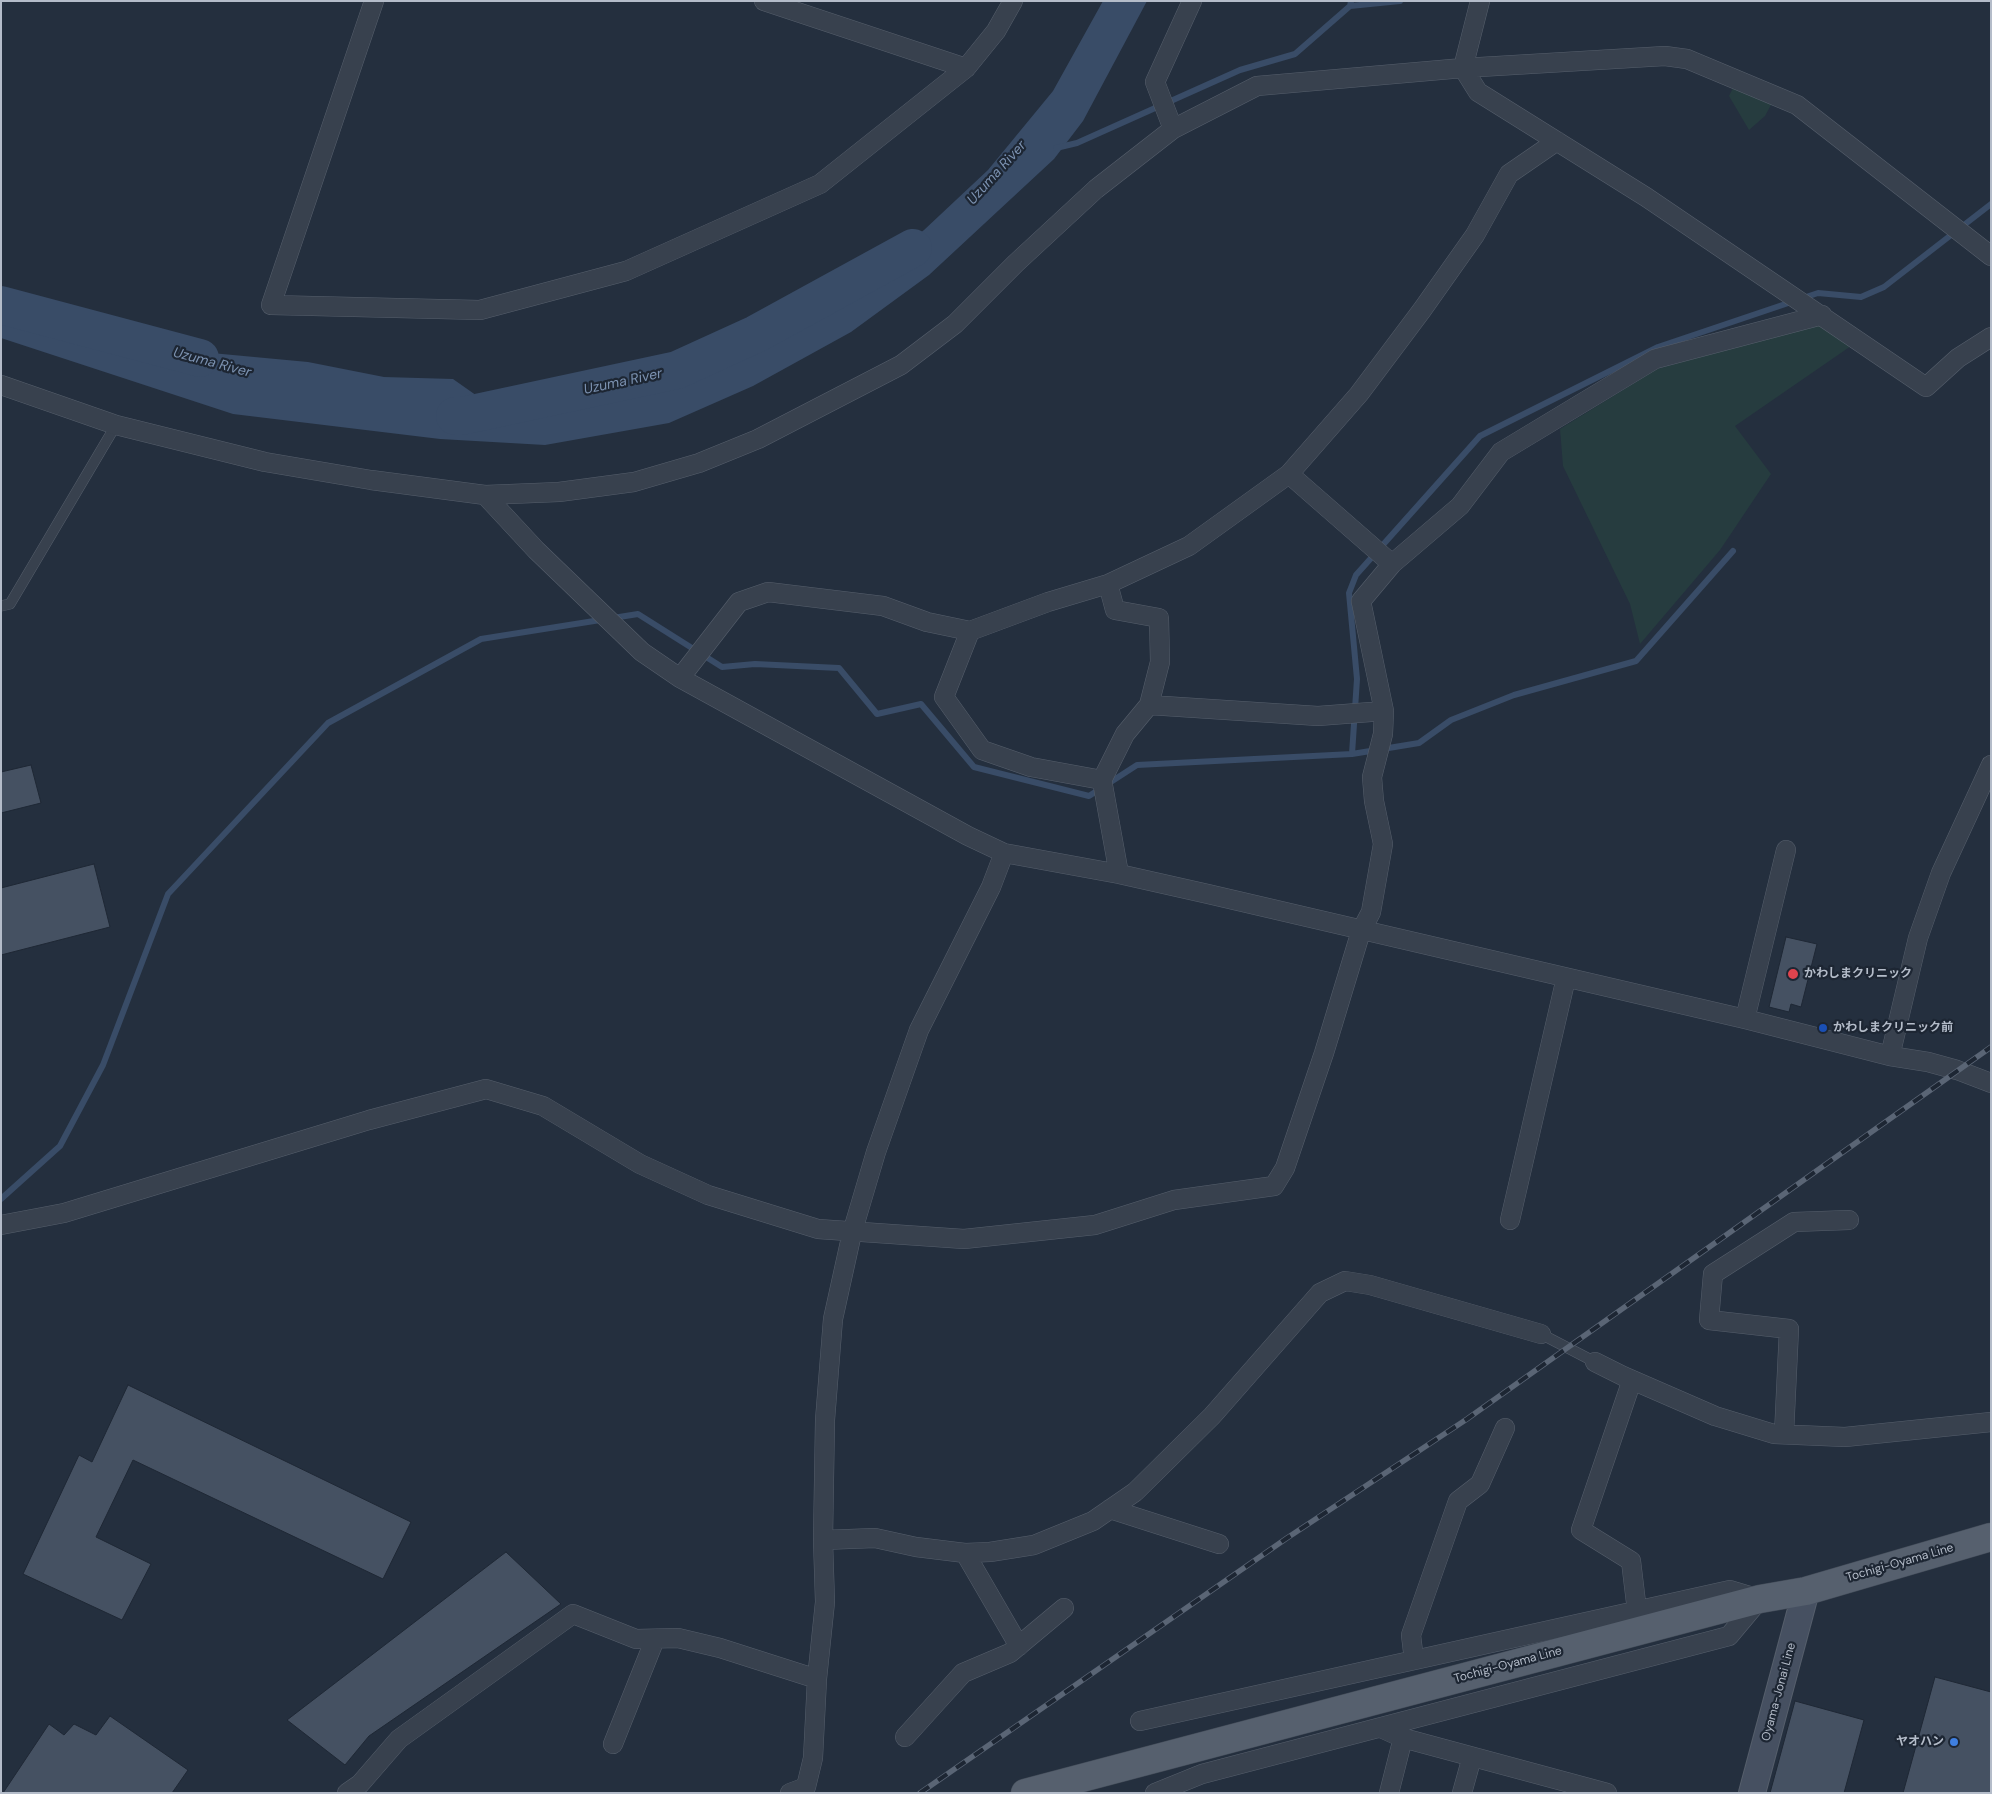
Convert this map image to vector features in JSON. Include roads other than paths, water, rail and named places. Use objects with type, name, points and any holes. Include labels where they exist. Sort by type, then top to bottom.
[{"type":"main road","name":"Tochigi-Oyama Line","points":[[1025,1793],[1760,1599],[1806,1591],[1991,1537]]},
{"type":"main road","name":"Oyama-Jonai Line","points":[[1752,1793],[1806,1591]]},
{"type":"street","points":[[374,1],[271,305],[480,310],[626,271],[820,184],[966,68],[996,31],[1013,1]]},
{"type":"street","points":[[764,1],[966,68]]},
{"type":"street","points":[[1173,129],[1155,82],[1192,1]]},
{"type":"street","points":[[1479,4],[1463,68],[1478,92],[1558,141],[1926,386],[1958,358],[1989,342]]},
{"type":"street","points":[[1,385],[116,425],[265,462],[371,480],[485,494],[559,492],[634,482],[698,463],[758,439],[901,365],[955,324],[1016,263],[1096,189],[1173,129],[1257,86],[1463,68],[1665,56],[1687,59],[1797,105],[1991,256]]},
{"type":"street","points":[[680,678],[739,602],[768,592],[882,606],[927,622],[970,631],[1048,602],[1108,584],[1189,546],[1289,474],[1359,394],[1422,310],[1475,235],[1509,174],[1558,141]]},
{"type":"street","points":[[1,1225],[64,1213],[369,1120],[486,1089],[543,1106],[640,1164],[708,1195],[818,1229],[852,1233],[964,1239],[1095,1225],[1174,1200],[1274,1186],[1285,1168],[1321,1062],[1361,931],[1371,912],[1383,844],[1374,801],[1372,777],[1383,734],[1384,712],[1361,601],[1392,564],[1460,506],[1501,452],[1655,359],[1822,315]]},
{"type":"street","points":[[1289,474],[1392,564]]},
{"type":"street","points":[[485,494],[536,550],[642,652],[680,678],[960,832],[1004,854],[1119,874],[1745,1019],[1890,1056],[1957,1070],[1991,1083]]},
{"type":"street","points":[[1108,584],[1115,610],[1159,618],[1160,662],[1149,705],[1125,734],[1102,780],[1119,874]]},
{"type":"street","points":[[970,631],[944,697],[982,750],[1031,767],[1102,780]]},
{"type":"street","points":[[1149,705],[1318,716],[1384,712]]},
{"type":"street","points":[[1890,1056],[1921,928],[1941,873],[1991,765]]},
{"type":"street","points":[[1745,1019],[1786,850]]},
{"type":"street","points":[[790,1793],[806,1787],[813,1758],[817,1679],[825,1602],[822,1540],[825,1420],[833,1319],[852,1233],[876,1152],[919,1030],[991,887],[1004,854]]},
{"type":"street","points":[[1510,1220],[1566,978]]},
{"type":"street","points":[[1784,1434],[1790,1329],[1709,1320],[1713,1274],[1794,1222],[1848,1220]]},
{"type":"street","points":[[822,1540],[875,1538],[916,1547],[965,1553],[990,1552],[1034,1545],[1093,1521],[1135,1492],[1212,1416],[1320,1293],[1345,1281],[1370,1285],[1541,1334]]},
{"type":"street","points":[[1595,1362],[1715,1416],[1774,1434],[1845,1437],[1991,1422]]},
{"type":"street","points":[[1632,1380],[1581,1530],[1631,1561],[1637,1611]]},
{"type":"street","points":[[1414,1660],[1411,1635],[1458,1501],[1480,1484],[1504,1428]]},
{"type":"street","points":[[1110,1509],[1219,1544]]},
{"type":"street","points":[[965,1553],[1019,1646]]},
{"type":"street","points":[[1140,1721],[1730,1590],[1760,1599],[1729,1636],[1202,1774],[1155,1793]]},
{"type":"street","points":[[905,1737],[964,1673],[1010,1653],[1064,1608]]},
{"type":"street","points":[[347,1793],[360,1784],[399,1739],[574,1614],[636,1639],[678,1638],[720,1648],[817,1679]]},
{"type":"street","points":[[613,1744],[656,1638]]},
{"type":"street","points":[[1381,1728],[1404,1738],[1607,1793]]},
{"type":"street","points":[[1388,1793],[1404,1738]]},
{"type":"street","points":[[1462,1793],[1472,1757]]},
{"type":"lane","points":[[1,606],[10,604],[116,425]]},
{"type":"lane","points":[[1541,1334],[1595,1362]]},
{"type":"water","points":[[1103,1],[1147,1],[1083,121],[1054,159],[929,275],[851,332],[753,386],[669,423],[545,445],[440,439],[233,414],[1,338],[1,287],[108,336],[190,351],[308,362],[384,377],[453,379],[480,398],[527,414],[592,404],[683,383],[752,355],[827,307],[924,230],[988,170],[1053,91]]},
{"type":"waterway","points":[[1056,148],[1077,143],[1240,70],[1295,54],[1350,6],[1351,1]]},
{"type":"waterway","points":[[1350,6],[1400,1]]},
{"type":"waterway","points":[[1,1199],[60,1146],[103,1065],[168,894],[328,723],[481,639],[638,614],[722,667],[755,664],[839,668],[877,714],[921,704],[974,767],[1089,796],[1137,765],[1352,754],[1357,679],[1349,593],[1356,575],[1480,436],[1658,347],[1818,293],[1861,297],[1884,287],[1991,204]]},
{"type":"waterway","name":"Uzuma River","points":[[455,416],[677,370],[756,334],[913,248]]},
{"type":"waterway","name":"Uzuma River","points":[[1,305],[200,358]]},
{"type":"waterway","points":[[1352,754],[1419,743],[1451,720],[1514,695],[1636,661],[1733,551]]},
{"type":"railway","points":[[920,1793],[1287,1538],[1467,1419],[1991,1047]]},
{"type":"place","name":"かわしまクリニック","points":[[1793,974]]},
{"type":"place","name":"かわしまクリニック前","points":[[1823,1028]]},
{"type":"place","name":"ヤオハン","points":[[1954,1742]]}]
